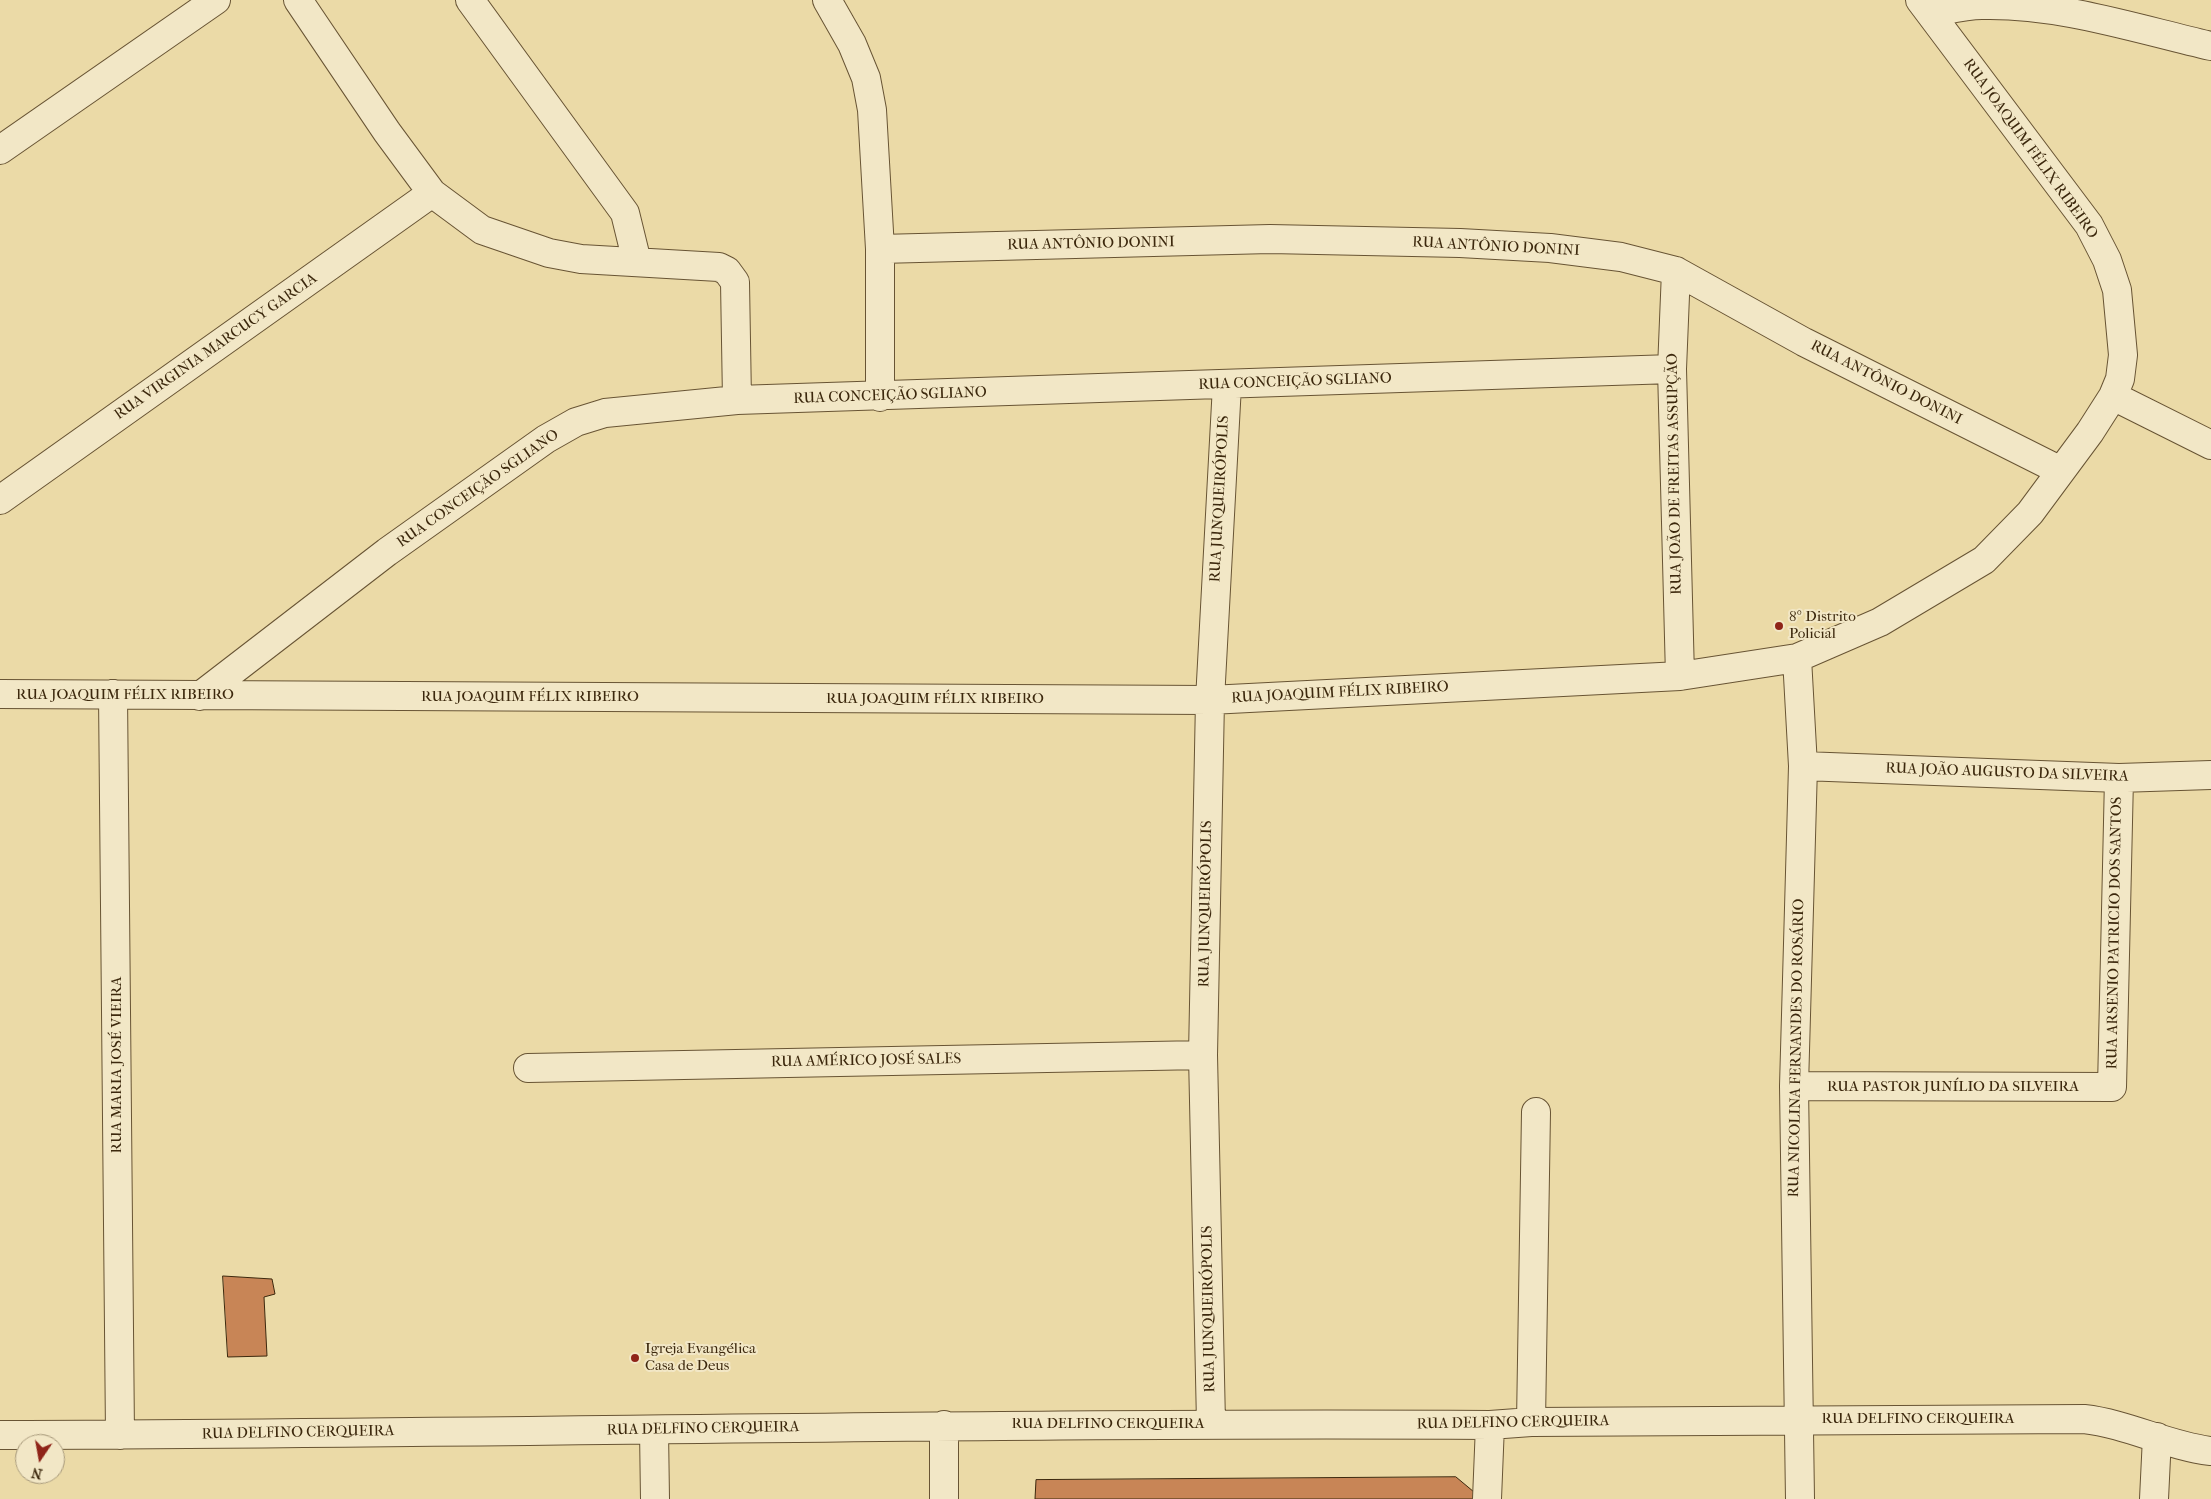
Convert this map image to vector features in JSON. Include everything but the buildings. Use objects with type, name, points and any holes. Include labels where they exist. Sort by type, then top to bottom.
[{"type":"street","points":[[0,150],[216,0]]},
{"type":"street","points":[[298,0],[387,132],[432,193],[482,230],[516,244],[581,259],[705,265],[727,271],[735,282],[738,400]]},
{"type":"street","points":[[470,0],[625,213],[637,262]]},
{"type":"street","points":[[827,0],[852,44],[866,78],[875,143],[880,249],[880,397]]},
{"type":"street","points":[[1925,6],[2011,5],[2078,15],[2211,46]]},
{"type":"street","name":"RUA JOAQUIM FÉLIX RIBEIRO","points":[[0,694],[1210,700],[1680,676],[1797,658],[1880,622],[1984,560],[2030,513],[2113,396],[2120,379],[2122,332],[2117,290],[2107,260],[2089,225],[1925,6]]},
{"type":"street","name":"RUA VIRGINIA MARCUCY GARCIA","points":[[0,500],[432,193]]},
{"type":"street","name":"RUA ANTÔNIO DONINI","points":[[880,249],[1270,239],[1460,243],[1568,250],[1621,257],[1676,271],[1804,342],[2061,471]]},
{"type":"street","name":"RUA JOÃO DE FREITAS ASSUPÇÃO","points":[[1676,271],[1672,369],[1680,676]]},
{"type":"street","name":"RUA CONCEIÇÃO SGLIANO","points":[[200,696],[387,552],[546,439],[576,422],[604,413],[738,400],[880,397],[1672,369]]},
{"type":"street","name":"RUA JUNQUEIRÓPOLIS","points":[[1211,1423],[1203,1055],[1210,700],[1227,385]]},
{"type":"street","points":[[2113,396],[2211,445]]},
{"type":"street","name":"RUA NICOLINA FERNANDES DO ROSÁRIO","points":[[1797,658],[1803,766],[1794,1086],[1800,1499]]},
{"type":"street","name":"RUA MARIA JOSÉ VIEIRA","points":[[114,694],[120,1435]]},
{"type":"street","name":"RUA JOÃO AUGUSTO DA SILVEIRA","points":[[1803,766],[2119,778],[2211,776]]},
{"type":"street","name":"RUA ARSENIO PATRICIO DOS SANTOS","points":[[2112,1087],[2119,778]]},
{"type":"street","name":"RUA AMÉRICO JOSÉ SALES","points":[[528,1068],[1203,1055]]},
{"type":"street","name":"RUA PASTOR JUNÍLIO DA SILVEIRA","points":[[1794,1086],[2112,1087]]},
{"type":"street","points":[[1530,1422],[1536,1112]]},
{"type":"street","name":"RUA DELFINO CERQUEIRA","points":[[0,1435],[654,1430],[944,1425],[1211,1423],[1490,1425],[1530,1422],[2084,1419],[2122,1426],[2187,1447],[2211,1451]]},
{"type":"street","points":[[944,1425],[944,1499]]},
{"type":"street","points":[[1487,1499],[1490,1425]]},
{"type":"street","points":[[654,1430],[655,1499]]},
{"type":"street","points":[[2154,1499],[2157,1437]]},
{"type":"place","name":"8º Distrito Policial","points":[[1779,626]]},
{"type":"place","name":"Igreja Evangélica Casa de Deus","points":[[635,1358]]}]
